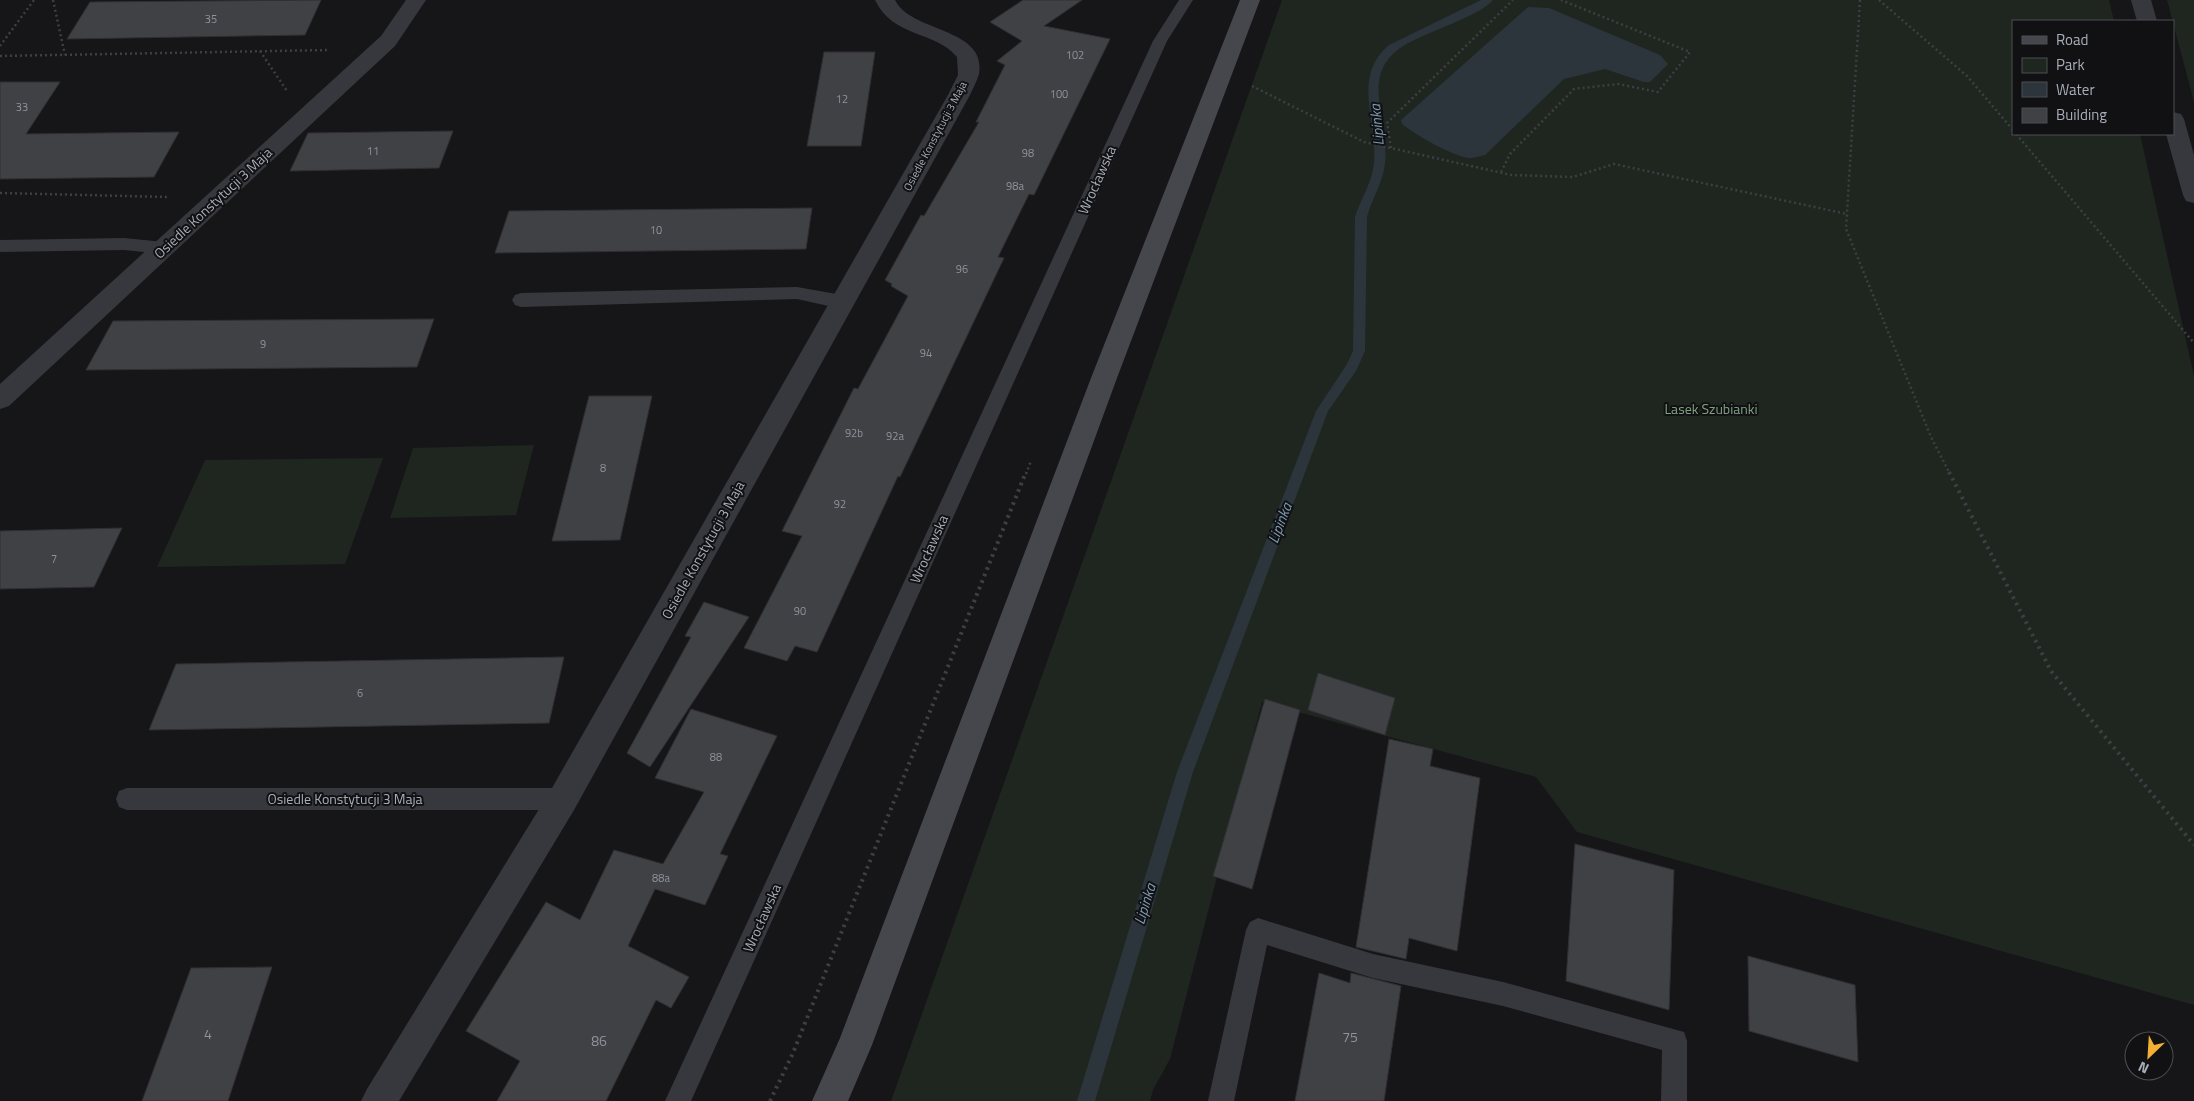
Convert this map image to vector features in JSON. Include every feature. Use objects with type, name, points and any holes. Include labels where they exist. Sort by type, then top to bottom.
[{"type":"street","name":"Osiedle Konstytucji 3 Maja","points":[[0,399],[380,49],[388,41],[416,0]]},
{"type":"street","name":"Osiedle Konstytucji 3 Maja","points":[[379,1101],[563,799],[959,95],[968,75],[969,59],[960,47],[896,16],[887,6],[885,0]]},
{"type":"street","points":[[830,1101],[855,1045],[1221,71],[1250,0]]},
{"type":"street","points":[[2141,0],[2147,20]]},
{"type":"street","points":[[2174,123],[2194,195]]},
{"type":"lane","name":"Wrocławska","points":[[678,1101],[1160,41],[1186,0]]},
{"type":"lane","points":[[0,246],[124,244],[164,248]]},
{"type":"lane","points":[[521,300],[798,293],[842,302]]},
{"type":"lane","name":"Osiedle Konstytucji 3 Maja","points":[[127,799],[563,799]]},
{"type":"lane","points":[[1221,1101],[1258,930],[1373,966],[1503,994],[1675,1041],[1674,1101]]},
{"type":"path","points":[[0,46],[34,0]]},
{"type":"path","points":[[53,0],[65,55]]},
{"type":"path","points":[[1391,148],[1387,123],[1512,0]]},
{"type":"path","points":[[1501,172],[1510,154],[1574,89],[1618,84],[1658,92],[1690,52],[1561,0]]},
{"type":"path","points":[[1860,0],[1846,229],[1931,437],[2051,671],[2194,845]]},
{"type":"path","points":[[1879,0],[1967,76],[2012,129]]},
{"type":"path","points":[[0,56],[380,49]]},
{"type":"path","points":[[260,51],[305,118]]},
{"type":"path","points":[[1221,71],[1370,144],[1501,172],[1573,177],[1614,164],[1847,214]]},
{"type":"path","points":[[2017,135],[2194,343]]},
{"type":"path","points":[[0,193],[219,198]]},
{"type":"path","points":[[770,1101],[793,1053],[1034,454]]},
{"type":"green space","name":"Lasek Szubianki","points":[[1282,0],[2109,0],[2114,20],[2012,20],[2012,135],[2140,135],[2194,376],[2194,1005],[1577,832],[1536,777],[1262,702],[1170,1059],[1153,1090],[1150,1101],[891,1101]]},
{"type":"green space","points":[[2167,0],[2194,0],[2194,102],[2174,26],[2174,20],[2172,20]]},
{"type":"green space","points":[[534,445],[516,515],[390,518],[413,448]]},
{"type":"green space","points":[[383,458],[345,564],[157,567],[205,460]]},
{"type":"water","points":[[1528,7],[1549,8],[1660,55],[1668,64],[1650,82],[1644,82],[1605,69],[1564,79],[1485,155],[1477,157],[1469,158],[1444,149],[1402,124],[1401,120]]},
{"type":"building","points":[[321,0],[305,35],[67,39],[90,2]]},
{"type":"building","points":[[1023,0],[1082,0],[1044,26],[1110,39],[1034,195],[1029,194],[998,257],[1004,258],[900,477],[898,476],[817,652],[795,646],[787,661],[744,648],[802,536],[782,531],[854,388],[858,389],[908,296],[885,280],[921,215],[924,216],[979,122],[976,122],[1005,65],[997,61],[1022,41],[990,22]]},
{"type":"building","points":[[824,52],[875,52],[861,146],[807,146]]},
{"type":"building","points":[[0,82],[60,82],[26,134],[179,132],[154,177],[0,179]]},
{"type":"building","points":[[453,131],[439,168],[290,171],[308,133]]},
{"type":"building","points":[[812,208],[806,249],[495,253],[509,211]]},
{"type":"building","points":[[434,319],[417,367],[86,370],[113,321]]},
{"type":"building","points":[[589,396],[652,396],[620,540],[552,541]]},
{"type":"building","points":[[122,528],[94,587],[0,589],[0,531]]},
{"type":"building","points":[[704,602],[749,617],[650,767],[627,753],[691,637],[685,636]]},
{"type":"building","points":[[564,657],[549,723],[149,730],[176,664]]},
{"type":"building","points":[[1318,673],[1395,698],[1385,735],[1308,710]]},
{"type":"building","points":[[1265,699],[1300,710],[1252,889],[1213,876]]},
{"type":"building","points":[[691,709],[777,736],[720,854],[728,856],[705,905],[655,889],[628,946],[689,977],[671,1008],[656,1000],[606,1101],[497,1101],[520,1061],[466,1031],[546,902],[580,920],[614,850],[663,864],[704,792],[655,778]]},
{"type":"building","points":[[1389,739],[1433,749],[1430,766],[1480,778],[1457,951],[1409,938],[1406,959],[1356,947]]},
{"type":"building","points":[[1575,844],[1674,870],[1669,1010],[1566,981]]},
{"type":"building","points":[[1748,956],[1855,985],[1858,1062],[1749,1031]]},
{"type":"building","points":[[272,967],[228,1101],[142,1101],[191,968]]},
{"type":"building","points":[[1319,973],[1350,983],[1351,973],[1401,986],[1384,1101],[1295,1101]]},
{"type":"waterway","name":"Lipinka","points":[[1086,1101],[1185,772],[1322,411],[1356,360],[1359,351],[1361,217],[1364,206],[1376,184],[1380,161],[1374,75],[1383,57],[1392,48],[1415,35],[1478,7],[1488,0]]}]
